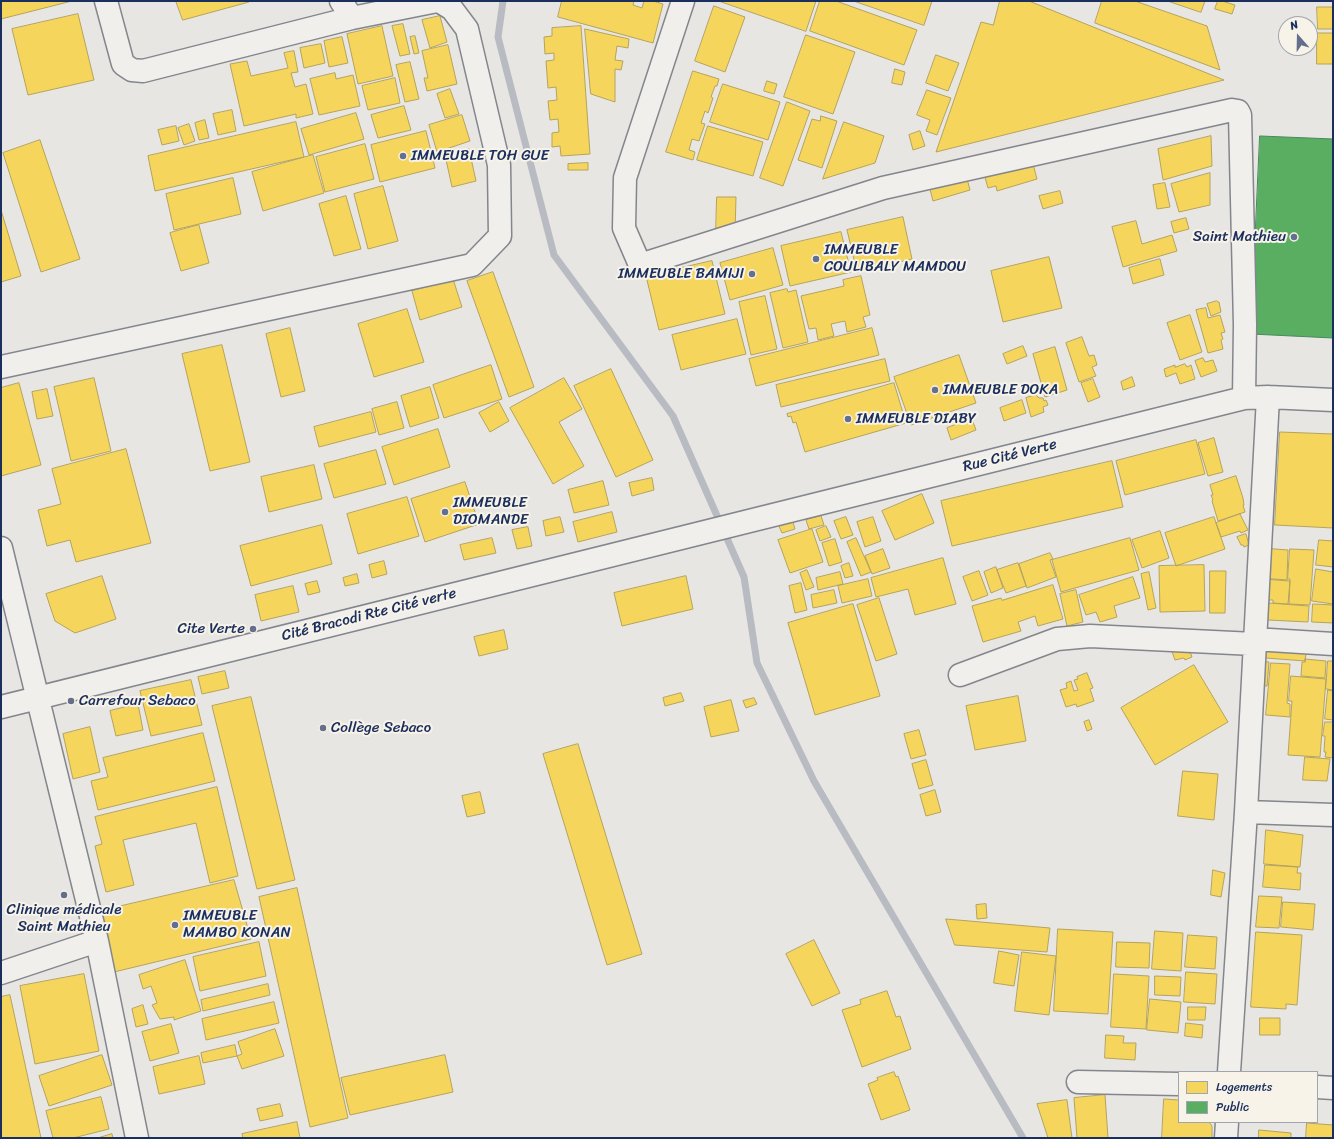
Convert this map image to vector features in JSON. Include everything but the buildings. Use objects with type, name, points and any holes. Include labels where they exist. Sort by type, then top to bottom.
[{"type":"street","points":[[1,367],[472,265],[500,236],[498,166],[467,29],[452,9],[438,1],[347,10],[142,71],[132,70],[123,64],[106,1]]},
{"type":"street","points":[[683,1],[625,178],[624,228],[640,265],[883,188],[1232,110],[1238,111],[1240,115],[1245,325],[1244,398]]},
{"type":"street","points":[[1229,1071],[1246,812],[1268,397]]},
{"type":"street","name":"Rue Cité Verte","points":[[701,532],[1244,398],[1268,397],[1333,400]]},
{"type":"street","name":"Cité Bracodi Rte Cité verte","points":[[1,707],[701,532]]},
{"type":"street","points":[[1,548],[97,941],[137,1138]]},
{"type":"street","points":[[960,675],[1057,639],[1090,636],[1333,644]]},
{"type":"street","points":[[1246,812],[1333,815]]},
{"type":"street","points":[[1,973],[97,941]]},
{"type":"street","points":[[1078,1082],[1178,1084]]},
{"type":"street","points":[[1318,1087],[1333,1088]]},
{"type":"street","points":[[1226,1138],[1227,1123]]},
{"type":"waterway","points":[[503,1],[498,37],[554,255],[673,416],[744,577],[757,663],[814,781],[1023,1138]]},
{"type":"place","name":"IMMEUBLE TOH GUE","points":[[403,156]]},
{"type":"place","name":"Saint Mathieu","points":[[1294,237]]},
{"type":"place","name":"IMMEUBLE COULIBALY MAMDOU","points":[[816,259]]},
{"type":"place","name":"IMMEUBLE BAMIJI","points":[[752,274]]},
{"type":"place","name":"IMMEUBLE DOKA","points":[[935,390]]},
{"type":"place","name":"IMMEUBLE DIABY","points":[[848,419]]},
{"type":"place","name":"IMMEUBLE DIOMANDE","points":[[445,512]]},
{"type":"place","name":"Cite Verte","points":[[253,629]]},
{"type":"place","name":"Carrefour Sebaco","points":[[71,701]]},
{"type":"place","name":"Collège Sebaco","points":[[323,728]]},
{"type":"place","name":"Clinique médicale Saint Mathieu","points":[[64,895]]},
{"type":"place","name":"IMMEUBLE MAMBO KONAN","points":[[175,925]]}]
